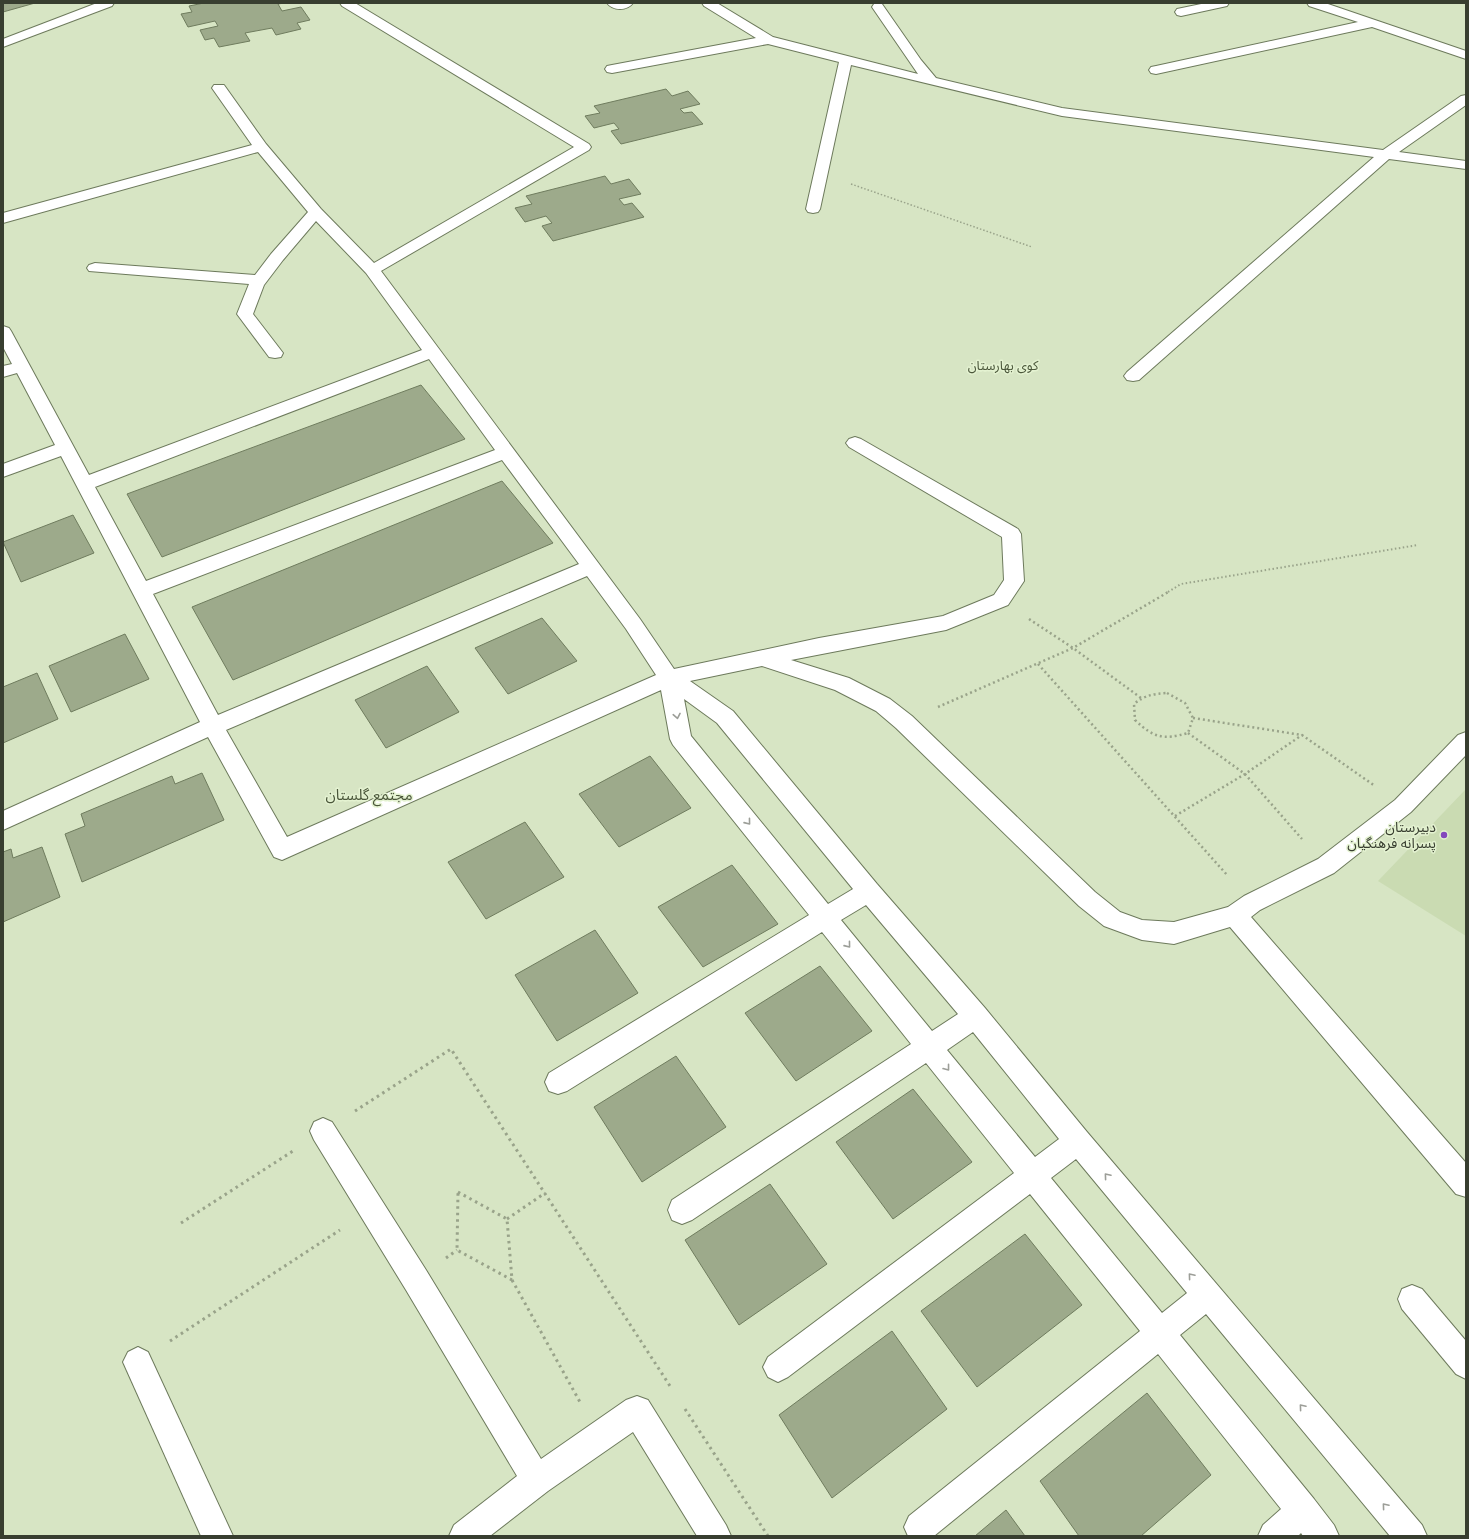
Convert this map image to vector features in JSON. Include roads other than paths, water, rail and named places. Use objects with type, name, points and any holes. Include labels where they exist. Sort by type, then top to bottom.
[{"type":"street","points":[[3,43],[108,3]]},
{"type":"street","points":[[346,3],[584,147],[372,270]]},
{"type":"street","points":[[613,3],[617,6],[627,3]]},
{"type":"street","points":[[708,3],[768,40],[931,82],[1062,112],[1466,165]]},
{"type":"street","points":[[1181,12],[1223,3]]},
{"type":"street","points":[[1313,3],[1466,55]]},
{"type":"street","points":[[878,7],[916,63],[931,82]]},
{"type":"street","points":[[1156,70],[1373,23]]},
{"type":"street","points":[[612,69],[768,40]]},
{"type":"street","points":[[813,209],[822,174],[846,60]]},
{"type":"street","points":[[218,88],[261,147],[316,212],[372,270],[633,624],[669,678],[725,716],[869,891],[976,1016],[1207,1296],[1411,1536]]},
{"type":"street","points":[[1133,376],[1386,154],[1466,99]]},
{"type":"street","points":[[3,218],[261,147]]},
{"type":"street","points":[[275,353],[245,314],[256,285],[277,257],[316,212]]},
{"type":"street","points":[[94,268],[260,280]]},
{"type":"street","points":[[3,331],[12,369],[65,448],[213,726],[282,850],[669,678],[761,658],[946,623],[1000,600],[1014,581],[1012,534],[855,443]]},
{"type":"street","points":[[84,484],[432,352]]},
{"type":"street","points":[[3,471],[65,448]]},
{"type":"street","points":[[141,591],[506,452]]},
{"type":"street","points":[[3,821],[213,726],[591,567]]},
{"type":"street","points":[[761,658],[842,684],[883,705],[904,722],[1076,888],[1112,919],[1142,930],[1174,933],[1243,909],[1326,866],[1403,806],[1466,741]]},
{"type":"street","points":[[669,678],[681,739],[930,1046],[1032,1176],[1323,1536]]},
{"type":"street","points":[[558,1082],[869,891]]},
{"type":"street","points":[[1243,909],[1466,1184]]},
{"type":"street","points":[[682,1210],[976,1016]]},
{"type":"street","points":[[323,1131],[537,1480]]},
{"type":"street","points":[[778,1367],[1078,1141]]},
{"type":"street","points":[[920,1527],[1207,1296]]},
{"type":"street","points":[[1412,1299],[1466,1364]]},
{"type":"street","points":[[138,1362],[217,1536]]},
{"type":"street","points":[[465,1536],[537,1480],[637,1411],[715,1536]]},
{"type":"street","points":[[1274,1536],[1303,1510]]},
{"type":"place","name":"دبیرستان پسرانه فرهنگیان","points":[[1444,835]]},
{"type":"district","name":"کوی بهارستان","points":[[1003,365]]},
{"type":"district","name":"مجتمع گلستان","points":[[369,795]]}]
